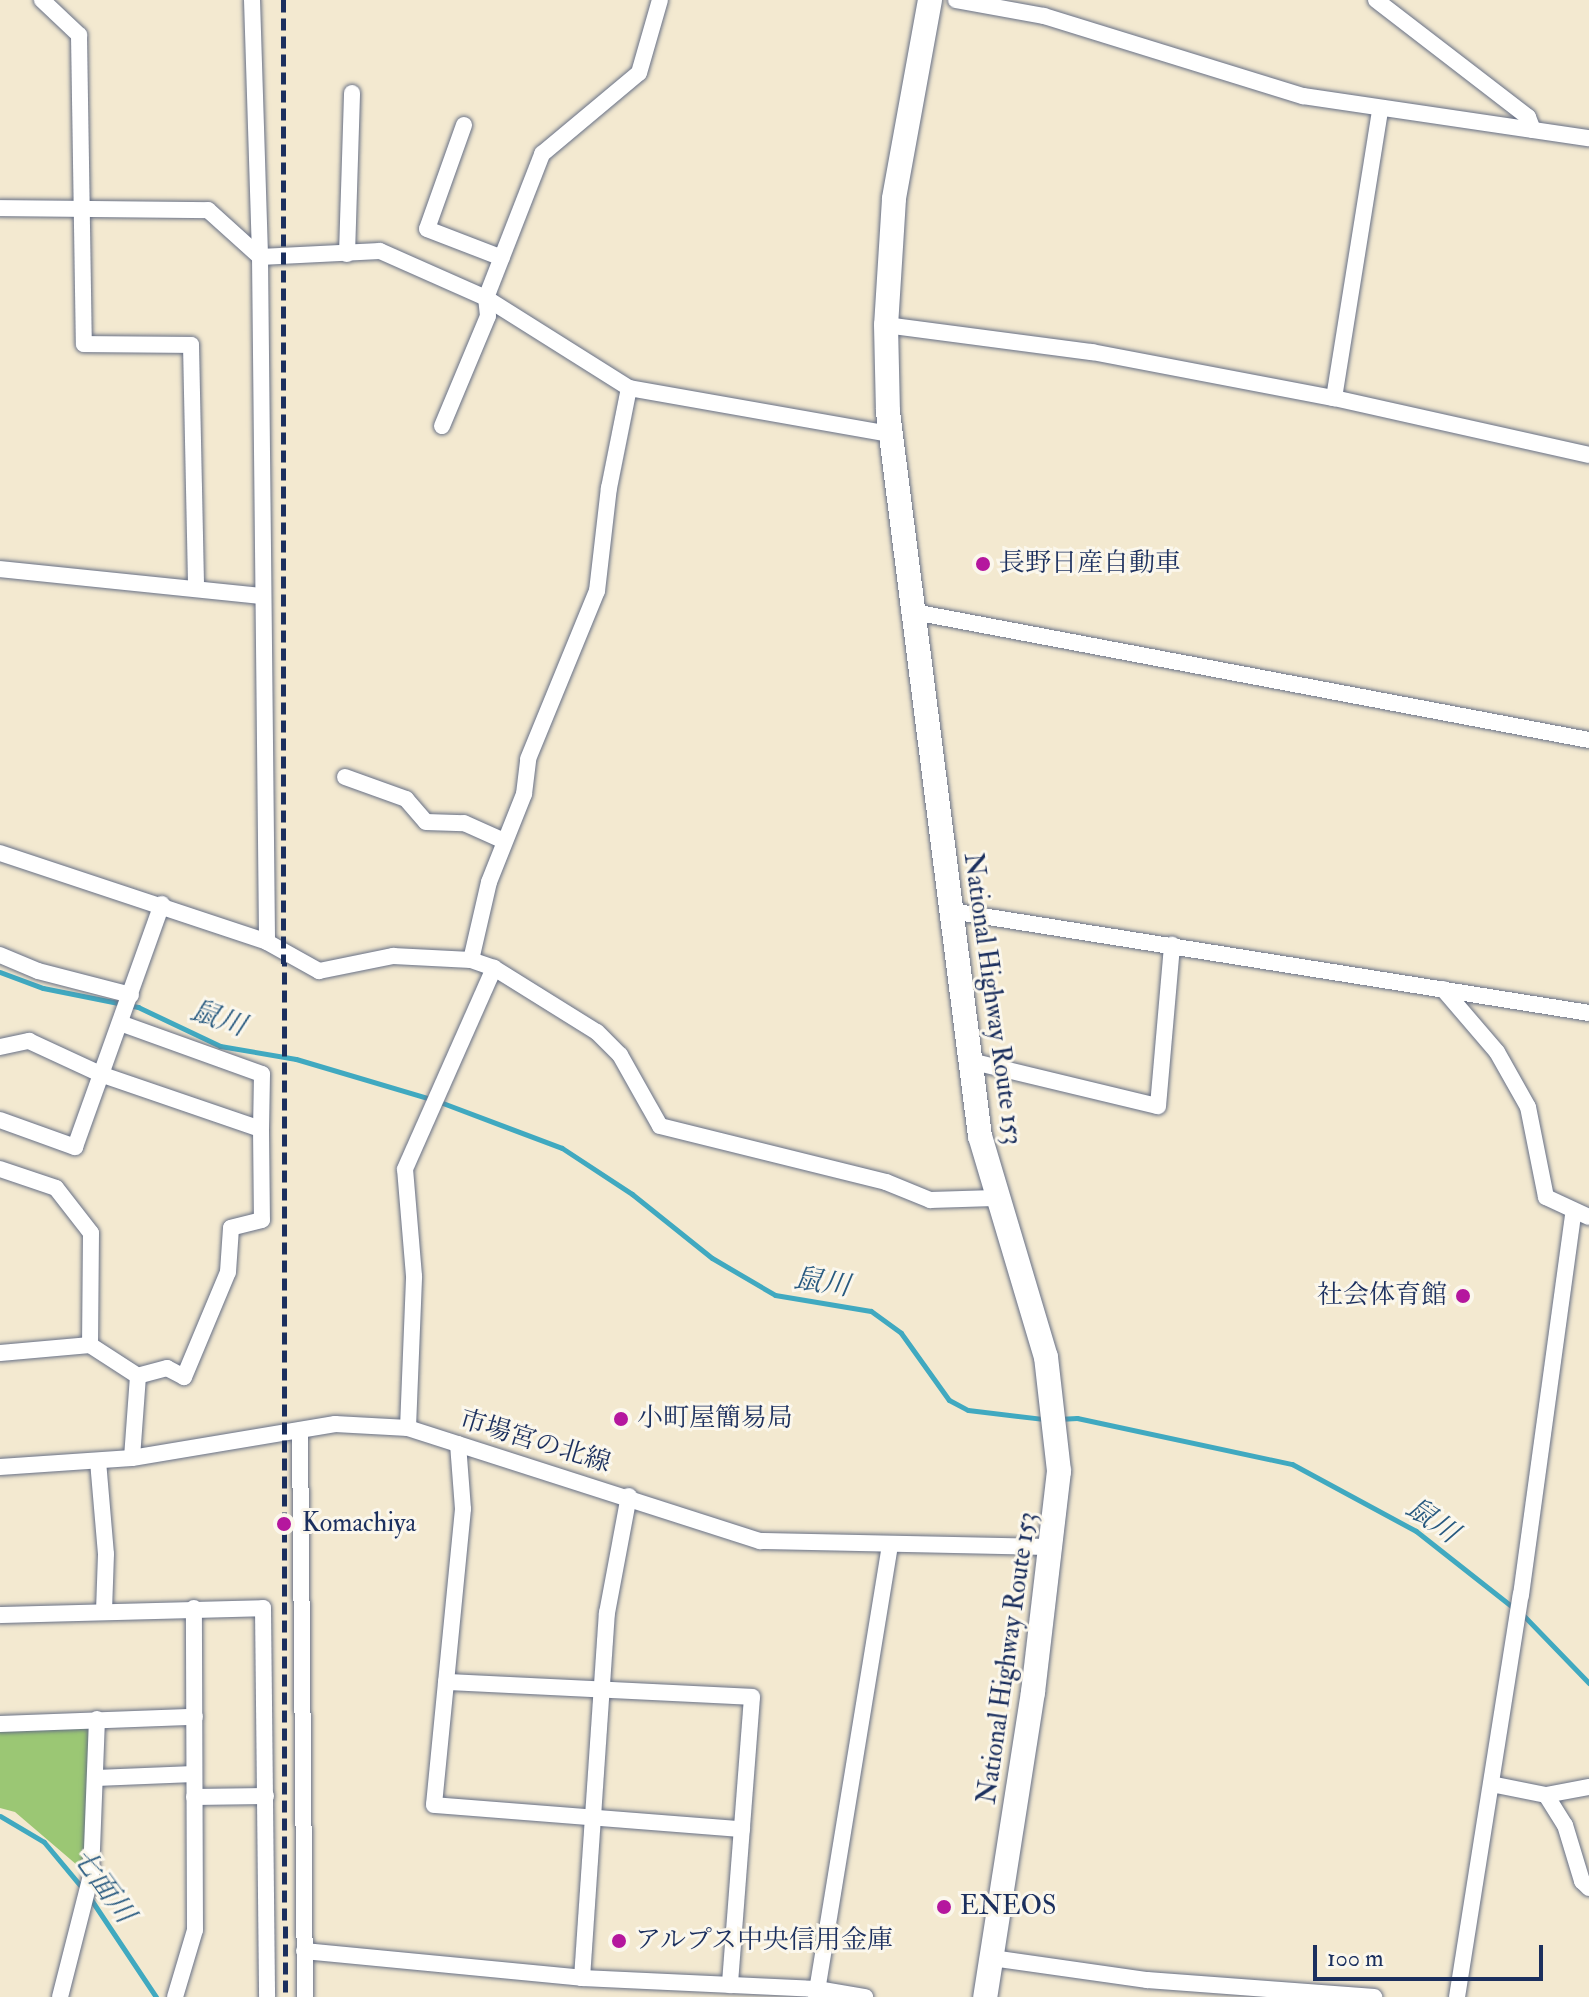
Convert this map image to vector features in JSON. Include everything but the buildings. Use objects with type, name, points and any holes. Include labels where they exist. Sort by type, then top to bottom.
[{"type":"highway","name":"National Highway Route 153","points":[[930,0],[894,199],[886,325],[891,434],[970,1061],[995,1198],[1038,1327],[1053,1397],[1057,1436],[1053,1547],[985,1997]]},
{"type":"street","points":[[42,0],[79,35],[79,209],[84,344],[191,345],[196,589]]},
{"type":"street","points":[[252,0],[260,257],[261,596],[267,942]]},
{"type":"street","points":[[442,426],[488,316],[486,298],[542,154],[639,73],[655,30],[660,0]]},
{"type":"street","points":[[956,0],[1044,16],[1303,96],[1380,110],[1589,138]]},
{"type":"street","points":[[1376,0],[1528,117],[1533,130]]},
{"type":"street","points":[[347,254],[352,93]]},
{"type":"street","points":[[1334,398],[1380,110]]},
{"type":"street","points":[[464,125],[427,229],[502,258]]},
{"type":"street","points":[[0,208],[208,210],[260,257],[380,251],[486,298],[629,388],[891,434]]},
{"type":"street","points":[[886,325],[1092,352],[1334,398],[1589,455]]},
{"type":"street","points":[[471,960],[504,841],[524,794],[528,759],[597,591],[609,488],[629,388]]},
{"type":"street","points":[[0,569],[261,596]]},
{"type":"street","points":[[914,612],[1589,740]]},
{"type":"street","points":[[345,777],[406,799],[426,822],[464,823],[504,841]]},
{"type":"street","points":[[0,853],[162,904],[267,942],[319,971],[393,956],[471,960],[494,968],[597,1032],[620,1055],[660,1126],[870,1178],[930,1200],[995,1198]]},
{"type":"street","points":[[0,1120],[75,1147],[162,904]]},
{"type":"street","points":[[951,911],[1589,1013]]},
{"type":"street","points":[[970,1061],[1158,1106],[1172,945]]},
{"type":"street","points":[[0,955],[38,971],[131,995]]},
{"type":"street","points":[[408,1428],[414,1276],[405,1169],[494,968]]},
{"type":"street","points":[[1443,989],[1497,1052],[1528,1107],[1546,1197],[1581,1216],[1457,1997]]},
{"type":"street","points":[[0,1353],[90,1345],[138,1376],[167,1368],[184,1377],[228,1272],[231,1228],[262,1220],[262,1074],[122,1019]]},
{"type":"street","points":[[0,1047],[29,1041],[100,1074],[261,1129]]},
{"type":"street","points":[[0,1169],[56,1188],[91,1233],[90,1345]]},
{"type":"street","points":[[132,1458],[138,1376]]},
{"type":"street","name":"市場宮の北線","points":[[0,1467],[132,1458],[335,1424],[408,1428],[629,1496],[760,1541],[1053,1547]]},
{"type":"street","points":[[300,1431],[305,1997]]},
{"type":"street","points":[[458,1444],[463,1509],[434,1805],[742,1829]]},
{"type":"street","points":[[98,1461],[106,1554],[104,1611]]},
{"type":"street","points":[[582,1978],[607,1613],[629,1496]]},
{"type":"street","points":[[817,1993],[890,1546]]},
{"type":"street","points":[[175,1997],[195,1930],[194,1608]]},
{"type":"street","points":[[0,1615],[263,1608],[267,1997]]},
{"type":"street","points":[[446,1682],[752,1697],[730,1985]]},
{"type":"street","points":[[0,1724],[195,1717]]},
{"type":"street","points":[[60,1997],[90,1881],[97,1719]]},
{"type":"street","points":[[96,1778],[194,1774]]},
{"type":"street","points":[[1491,1784],[1546,1795],[1589,1787]]},
{"type":"street","points":[[1546,1795],[1565,1825],[1582,1881],[1589,1888]]},
{"type":"street","points":[[194,1797],[266,1796]]},
{"type":"street","points":[[304,1951],[582,1978],[730,1985],[865,1997]]},
{"type":"street","points":[[992,1958],[1147,1980],[1363,1996]]},
{"type":"green space","points":[[84,1726],[91,1732],[84,1871],[15,1812],[0,1808],[0,1730]]},
{"type":"waterway","name":"鼠川","points":[[0,972],[43,988],[138,1007],[220,1046],[296,1059],[431,1099]]},
{"type":"waterway","name":"鼠川","points":[[440,1102],[562,1148],[632,1194],[712,1258],[775,1295],[871,1311],[901,1333],[949,1400],[968,1410],[1044,1419]]},
{"type":"waterway","name":"鼠川","points":[[1058,1419],[1077,1418],[1292,1464],[1416,1531],[1515,1609]]},
{"type":"waterway","name":"鼠川","points":[[1523,1615],[1589,1683]]},
{"type":"waterway","name":"七面川","points":[[0,1816],[44,1842],[84,1890]]},
{"type":"waterway","name":"七面川","points":[[90,1898],[156,1997]]},
{"type":"railway","points":[[283,0],[285,1997]]},
{"type":"place","name":"長野日産自動車","points":[[983,564]]},
{"type":"place","name":"社会体育館","points":[[1463,1296]]},
{"type":"place","name":"小町屋簡易局","points":[[621,1419]]},
{"type":"place","name":"Komachiya","points":[[284,1524]]},
{"type":"place","name":"ENEOS","points":[[944,1907]]},
{"type":"place","name":"アルプス中央信用金庫","points":[[619,1941]]}]
